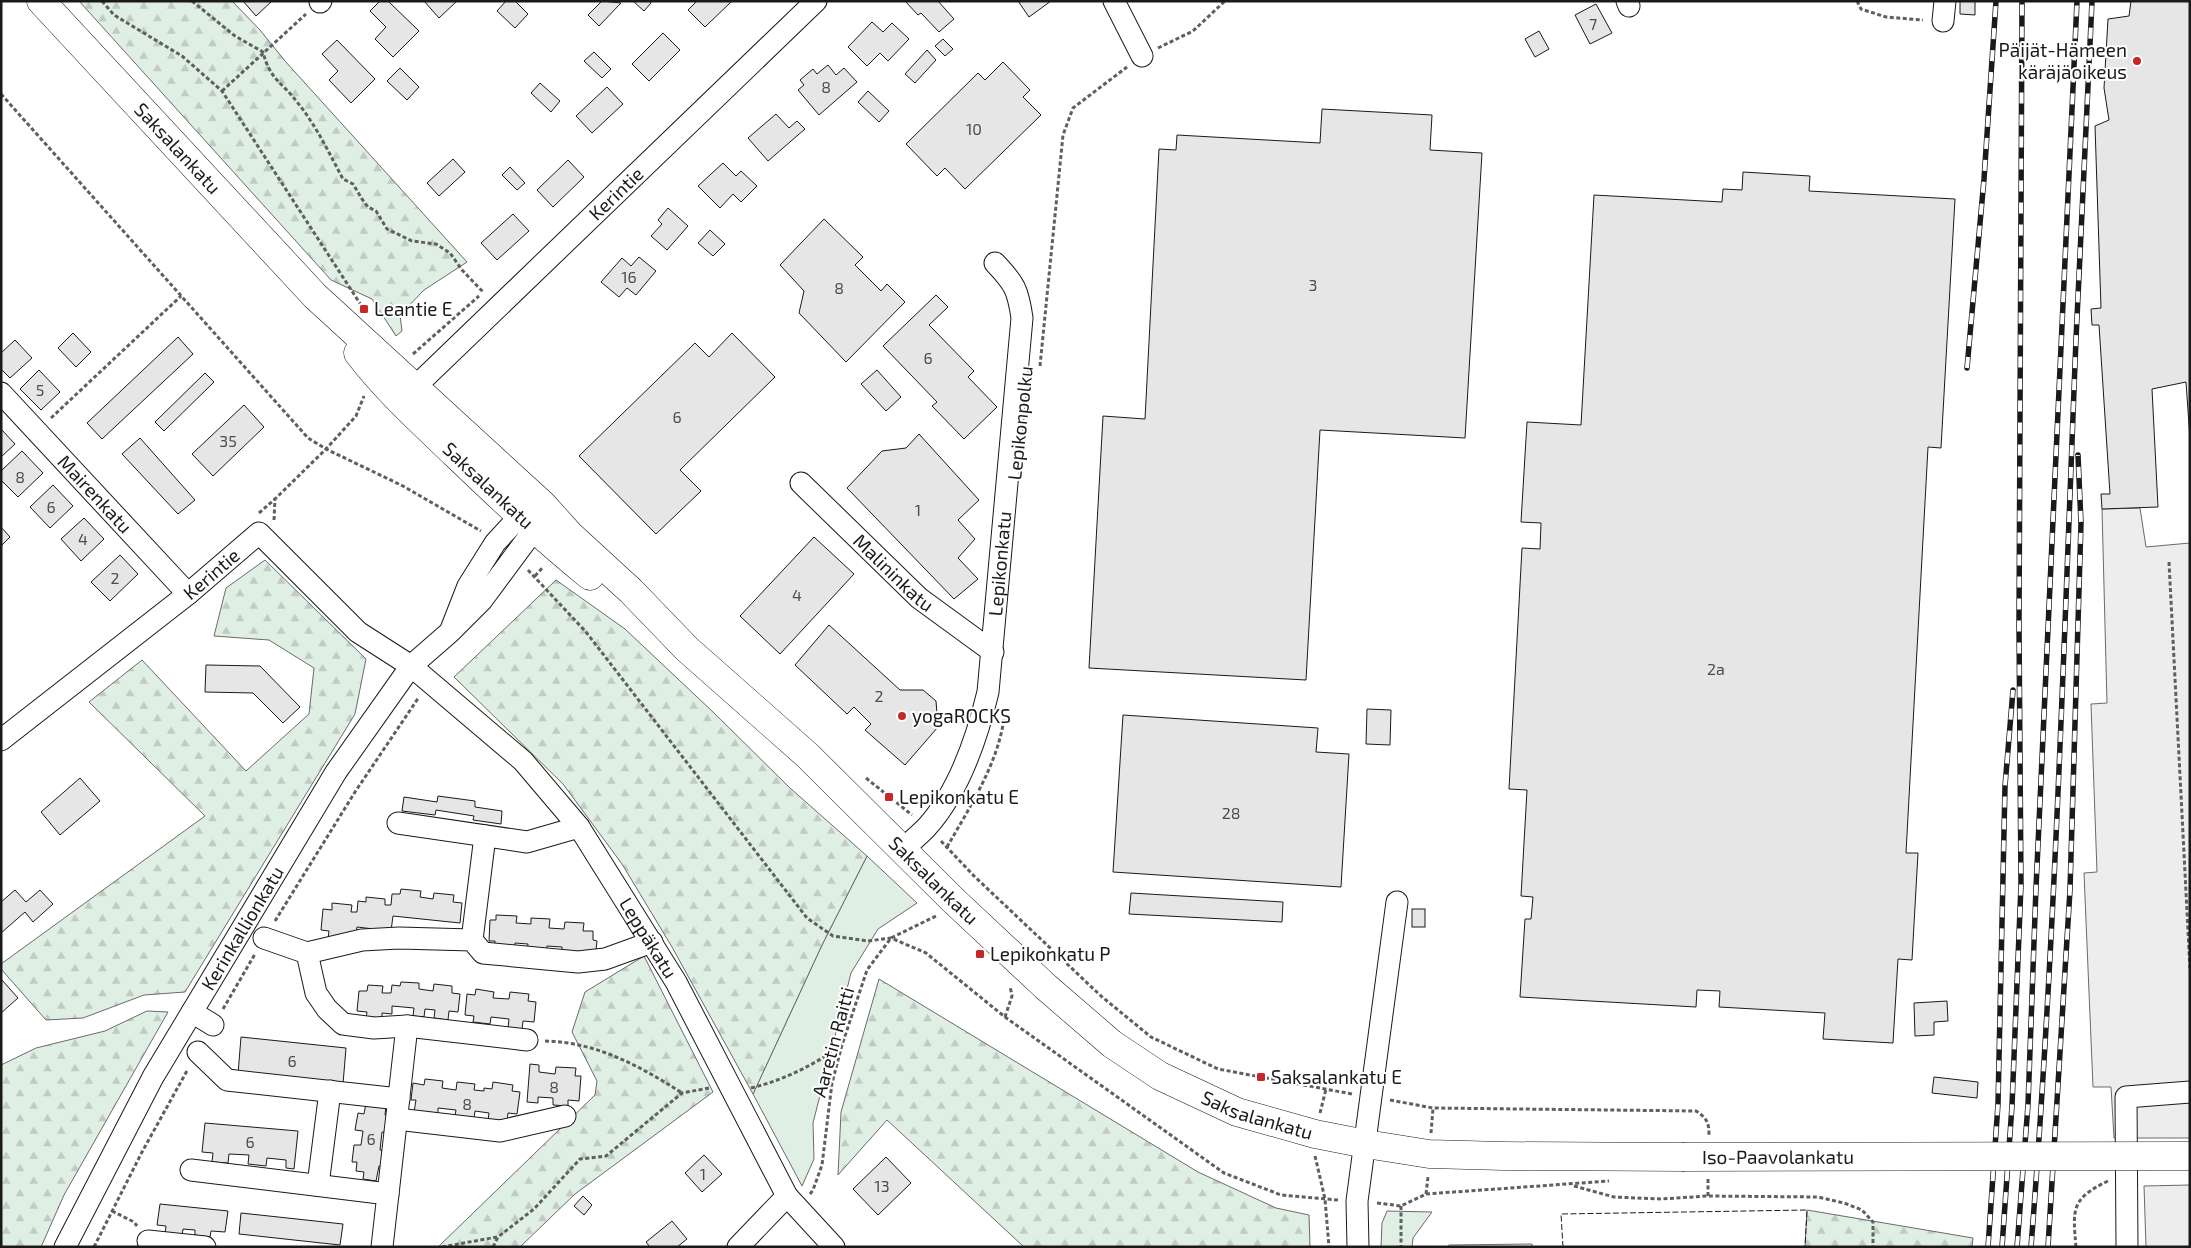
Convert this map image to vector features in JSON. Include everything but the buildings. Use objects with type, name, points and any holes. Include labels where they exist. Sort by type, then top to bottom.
[{"type":"main road","name":"Saksalankatu","points":[[41,1],[315,296],[415,387],[532,517]]},
{"type":"main road","name":"Saksalankatu","points":[[315,296],[376,377],[532,517],[624,604],[687,649],[807,755],[953,900],[1046,987],[1112,1044],[1160,1076],[1237,1112],[1315,1134],[1366,1144]]},
{"type":"main road","name":"Iso-Paavolankatu","points":[[1366,1144],[1429,1154],[1503,1156],[2190,1156]]},
{"type":"street","name":"Kerintie","points":[[415,387],[816,1]]},
{"type":"street","points":[[1114,1],[1142,56]]},
{"type":"street","name":"Lepikonkatu","points":[[903,849],[927,827],[963,770],[979,729],[988,692],[1022,318],[1019,296],[1012,280],[995,263]]},
{"type":"street","name":"Mairenkatu","points":[[1,393],[188,594]]},
{"type":"street","name":"Malininkatu","points":[[802,484],[919,598],[993,652]]},
{"type":"street","name":"Kerinkallionkatu","points":[[450,632],[468,586],[495,543],[532,517]]},
{"type":"street","name":"Kerinkallionkatu","points":[[65,1247],[153,1077],[336,772],[411,666],[450,632],[482,600],[514,558],[532,517]]},
{"type":"street","name":"Kerintie","points":[[1,740],[188,594],[259,533],[358,632],[411,666]]},
{"type":"street","name":"Leppäkatu","points":[[411,666],[523,761],[579,827],[676,982],[792,1202],[834,1247]]},
{"type":"street","points":[[398,823],[527,842],[579,827]]},
{"type":"street","points":[[485,836],[472,940],[483,953],[578,962],[605,959],[652,942]]},
{"type":"street","points":[[1358,1247],[1357,1200],[1397,902]]},
{"type":"street","points":[[264,938],[306,953],[362,940],[399,938],[472,940]]},
{"type":"street","points":[[306,953],[316,993],[327,1009],[343,1024],[374,1028],[408,1026],[527,1040]]},
{"type":"street","points":[[192,1012],[213,1025]]},
{"type":"street","points":[[382,1247],[408,1026]]},
{"type":"street","points":[[198,1052],[227,1080],[330,1091],[398,1109],[500,1131],[566,1116]]},
{"type":"street","points":[[318,1185],[330,1091]]},
{"type":"street","points":[[2127,1247],[2126,1098],[2190,1092]]},
{"type":"street","points":[[191,1170],[388,1194]]},
{"type":"street","points":[[738,1247],[792,1202]]},
{"type":"street","points":[[148,1241],[205,1247]]},
{"type":"path","points":[[102,1],[114,14],[182,56],[222,91],[349,287]]},
{"type":"path","points":[[192,1],[235,36],[263,52],[267,68],[306,114],[343,179],[353,184],[362,200],[368,207],[376,211],[387,229],[412,241],[436,244],[450,253],[462,270],[485,293]]},
{"type":"path","name":"Lepikonpolku","points":[[1039,372],[1063,135],[1073,108],[1142,56],[1192,31],[1225,1]]},
{"type":"path","points":[[1857,1],[1861,9],[1886,17],[1944,11]]},
{"type":"path","points":[[222,91],[320,2]]},
{"type":"path","points":[[1,94],[308,438],[326,449],[403,486],[477,529],[495,543]]},
{"type":"path","points":[[37,430],[182,296]]},
{"type":"path","points":[[326,449],[356,416],[367,387],[376,377]]},
{"type":"path","points":[[514,558],[535,576],[586,632],[807,918],[833,936],[868,941],[891,938]]},
{"type":"path","points":[[2169,562],[2190,970]]},
{"type":"path","points":[[213,1025],[264,938],[355,792],[430,681]]},
{"type":"path","points":[[947,847],[972,803],[994,756],[1006,708]]},
{"type":"path","points":[[860,774],[927,827],[974,876],[1094,990],[1151,1037],[1218,1069],[1433,1108],[1696,1111],[1705,1117],[1709,1125],[1709,1143]]},
{"type":"path","name":"Aaretin Raitti","points":[[792,1202],[814,1190],[822,1165],[832,1083],[842,1045],[867,970],[891,938],[940,914]]},
{"type":"path","points":[[527,1040],[568,1041],[601,1050],[654,1074],[682,1093]]},
{"type":"path","points":[[493,1247],[498,1237],[534,1209],[580,1159],[606,1156],[682,1093],[776,1082],[823,1059],[842,1045]]},
{"type":"path","points":[[94,1247],[142,1152],[198,1052]]},
{"type":"path","points":[[1326,1089],[1315,1134],[1315,1160],[1324,1199],[1328,1247]]},
{"type":"path","points":[[1708,1178],[1708,1196]]},
{"type":"path","points":[[1571,1185],[1614,1197],[1661,1199],[1708,1196],[1818,1197],[1844,1203],[1862,1210],[1873,1222],[1873,1247]]},
{"type":"path","points":[[2076,1247],[2074,1212],[2082,1198]]},
{"type":"path","points":[[1401,1206],[1401,1247]]},
{"type":"path","points":[[112,1211],[134,1222]]},
{"type":"path","points":[[442,1247],[498,1237]]},
{"type":"green space","points":[[79,1],[232,1],[467,262],[424,290],[400,315],[402,331],[396,336],[372,299],[331,280]]},
{"type":"green space","points":[[265,560],[366,659],[355,714],[185,992],[144,995],[83,1018],[46,1020],[1,969],[1,964],[205,816],[89,702],[142,660],[246,771],[309,714],[314,668],[269,640],[214,636],[226,588]]},
{"type":"green space","points":[[556,580],[625,629],[790,788],[867,856],[822,945],[753,1094],[672,947],[622,864],[563,784],[454,677]]},
{"type":"green space","points":[[867,856],[917,903],[878,929],[851,973],[813,1123],[814,1159],[802,1186],[753,1094],[822,945]]},
{"type":"green space","points":[[644,956],[713,1092],[575,1194],[520,1247],[438,1247],[595,1095],[597,1081],[572,1032],[585,992]]},
{"type":"green space","points":[[879,979],[1198,1172],[1276,1208],[1309,1215],[1310,1247],[1024,1247],[887,1120],[838,1175],[841,1112]]},
{"type":"green space","points":[[147,1011],[168,1012],[64,1195],[41,1247],[1,1247],[1,1065],[36,1048],[105,1031]]},
{"type":"green space","points":[[1807,1210],[1973,1238],[1972,1247],[1805,1247]]},
{"type":"green space","points":[[1387,1211],[1432,1212],[1413,1238],[1412,1247],[1381,1247],[1382,1223]]},
{"type":"shaded area","points":[[2140,508],[2146,547],[2190,543],[2190,1138],[2114,1138],[2111,1087],[2093,1087],[2084,873],[2097,872],[2091,704],[2107,703],[2102,509]]},
{"type":"shaded area","points":[[2190,1185],[2190,1247],[2146,1247],[2144,1186]]},
{"type":"shaded area","points":[[1532,1244],[1532,1247],[1447,1247],[1449,1245]]},
{"type":"railway","points":[[1967,368],[1984,179],[1996,1]]},
{"type":"railway","points":[[2002,1247],[2012,1106],[2021,885],[2019,626],[2022,1]]},
{"type":"railway","points":[[2017,1247],[2028,1105],[2036,888],[2077,1]]},
{"type":"railway","points":[[2031,1247],[2053,907],[2092,1]]},
{"type":"railway","points":[[2048,1247],[2070,890],[2081,523],[2078,455]]},
{"type":"railway","points":[[1988,1247],[1998,1104],[2005,786],[2013,690]]},
{"type":"fence","points":[[1563,1247],[1561,1214],[1807,1210],[1805,1247]]},
{"type":"place","name":"Päijät-Hämeen käräjäoikeus","points":[[2137,61]]},
{"type":"place","name":"Leantie E","points":[[364,309]]},
{"type":"place","name":"yogaROCKS","points":[[902,716]]},
{"type":"place","name":"Lepikonkatu E","points":[[889,797]]},
{"type":"place","name":"Lepikonkatu P","points":[[980,954]]},
{"type":"place","name":"Saksalankatu E","points":[[1261,1077]]}]
